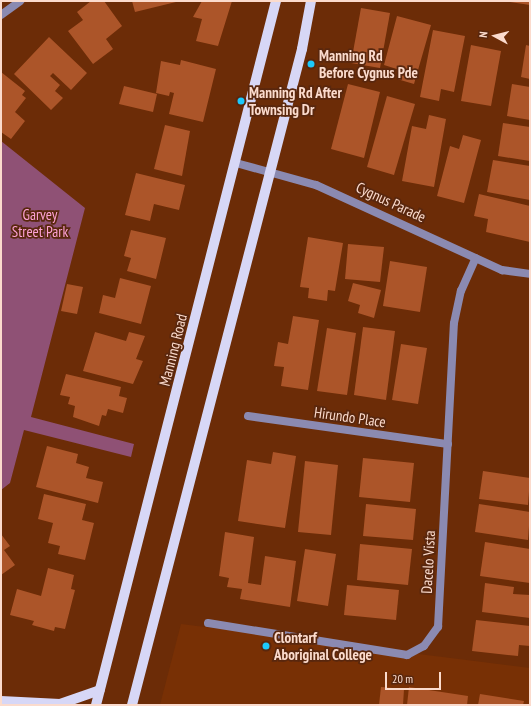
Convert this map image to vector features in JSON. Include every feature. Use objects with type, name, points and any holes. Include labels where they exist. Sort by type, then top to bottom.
[{"type":"main road","name":"Manning Road","points":[[96,705],[236,163],[276,1]]},
{"type":"main road","points":[[132,705],[270,171],[311,1]]},
{"type":"main road","points":[[1,701],[60,704],[100,690]]},
{"type":"street","points":[[1,15],[20,1]]},
{"type":"street","name":"Cygnus Parade","points":[[236,163],[270,171],[366,205],[476,258],[515,274],[530,274]]},
{"type":"street","name":"Dacelo Vista","points":[[208,623],[408,655],[424,646],[438,627],[456,309],[476,258]]},
{"type":"street","name":"Hirundo Place","points":[[248,416],[448,444]]},
{"type":"shaded area","name":"Clontarf Aboriginal College","points":[[181,624],[530,668],[530,705],[160,705]]},
{"type":"green space","name":"Garvey Street Park","points":[[1,141],[85,208],[31,417],[134,444],[131,457],[24,430],[10,483],[1,490]]},
{"type":"building","points":[[91,1],[104,1],[122,26],[106,39],[113,49],[93,64],[68,31],[83,20],[77,12]]},
{"type":"building","points":[[132,1],[176,1],[176,2],[135,12]]},
{"type":"building","points":[[202,1],[232,1],[218,46],[196,41],[202,19],[193,17]]},
{"type":"building","points":[[530,1],[530,5],[510,2]]},
{"type":"building","points":[[361,8],[390,13],[380,68],[351,63]]},
{"type":"building","points":[[397,16],[431,25],[414,84],[397,79],[400,70],[384,65]]},
{"type":"building","points":[[433,30],[465,36],[454,92],[441,89],[439,101],[420,97]]},
{"type":"building","points":[[49,37],[87,73],[71,90],[53,73],[50,76],[60,85],[55,91],[63,98],[51,110],[14,74]]},
{"type":"building","points":[[471,45],[501,51],[491,106],[461,101]]},
{"type":"building","points":[[526,45],[530,46],[530,79],[521,77]]},
{"type":"building","points":[[181,60],[216,69],[203,122],[169,114],[174,93],[170,92],[169,96],[156,93],[161,61],[180,65]]},
{"type":"building","points":[[1,72],[25,91],[22,95],[26,98],[15,112],[25,121],[11,139],[1,132]]},
{"type":"building","points":[[348,84],[380,92],[364,158],[331,149]]},
{"type":"building","points":[[512,84],[530,87],[530,120],[507,116]]},
{"type":"building","points":[[124,86],[157,94],[153,112],[119,104]]},
{"type":"building","points":[[387,96],[415,104],[394,175],[367,167]]},
{"type":"building","points":[[429,115],[446,119],[434,187],[402,181],[412,126],[426,129]]},
{"type":"building","points":[[503,123],[530,127],[530,161],[498,156]]},
{"type":"building","points":[[165,125],[190,131],[182,176],[154,169]]},
{"type":"building","points":[[463,135],[481,140],[464,203],[437,196],[450,146],[459,149]]},
{"type":"building","points":[[493,160],[530,166],[530,200],[487,192]]},
{"type":"building","points":[[136,173],[185,185],[179,210],[154,204],[150,221],[125,215]]},
{"type":"building","points":[[479,194],[530,206],[530,242],[486,232],[488,219],[474,216]]},
{"type":"building","points":[[131,230],[166,238],[156,279],[127,271],[131,258],[124,256]]},
{"type":"building","points":[[308,237],[343,243],[335,291],[328,290],[327,301],[308,298],[309,288],[300,287]]},
{"type":"building","points":[[348,244],[384,247],[380,282],[345,279]]},
{"type":"building","points":[[390,261],[427,267],[420,312],[383,306]]},
{"type":"building","points":[[120,278],[151,286],[141,324],[99,313],[103,295],[115,298]]},
{"type":"building","points":[[353,283],[381,290],[374,318],[358,313],[360,305],[348,301]]},
{"type":"building","points":[[67,284],[83,287],[77,314],[61,311]]},
{"type":"building","points":[[293,316],[319,320],[308,390],[281,386],[284,367],[274,366],[278,342],[288,344]]},
{"type":"building","points":[[363,327],[395,331],[386,400],[354,395]]},
{"type":"building","points":[[327,328],[356,333],[347,395],[317,391]]},
{"type":"building","points":[[95,332],[126,341],[129,332],[145,336],[136,359],[143,361],[133,384],[83,371]]},
{"type":"building","points":[[401,344],[427,348],[418,404],[392,400]]},
{"type":"building","points":[[66,374],[121,387],[119,396],[127,398],[123,413],[108,409],[106,416],[102,415],[99,426],[73,417],[75,406],[68,404],[70,397],[60,395]]},
{"type":"building","points":[[47,446],[78,454],[76,463],[89,467],[86,478],[103,482],[98,503],[36,487]]},
{"type":"building","points":[[273,452],[296,456],[285,528],[238,521],[247,460],[271,464]]},
{"type":"building","points":[[363,458],[414,463],[410,502],[359,497]]},
{"type":"building","points":[[305,461],[338,465],[331,535],[298,532]]},
{"type":"building","points":[[483,471],[530,478],[528,505],[479,499]]},
{"type":"building","points":[[44,494],[86,504],[82,520],[94,523],[85,560],[58,554],[60,546],[48,543],[53,523],[38,519]]},
{"type":"building","points":[[366,504],[416,509],[413,540],[363,536]]},
{"type":"building","points":[[479,504],[530,512],[528,540],[475,532]]},
{"type":"building","points":[[225,532],[254,537],[248,583],[261,585],[265,556],[296,561],[290,607],[240,599],[242,589],[227,587],[229,578],[219,576]]},
{"type":"building","points":[[1,534],[10,546],[4,550],[15,565],[1,575]]},
{"type":"building","points":[[485,542],[530,549],[530,583],[480,576]]},
{"type":"building","points":[[360,544],[412,549],[408,585],[357,580]]},
{"type":"building","points":[[305,549],[336,554],[328,606],[297,601]]},
{"type":"building","points":[[48,568],[74,575],[71,589],[75,590],[65,629],[55,627],[54,631],[32,625],[34,621],[10,615],[17,589],[41,596]]},
{"type":"building","points":[[485,583],[514,587],[513,594],[530,595],[530,618],[482,612]]},
{"type":"building","points":[[347,585],[399,590],[396,620],[344,615]]},
{"type":"building","points":[[476,620],[530,626],[530,646],[519,645],[518,656],[472,651]]},
{"type":"building","points":[[381,687],[404,689],[403,705],[379,705]]},
{"type":"building","points":[[409,687],[468,696],[467,705],[407,705]]},
{"type":"building","points":[[480,694],[524,701],[523,705],[478,705]]},
{"type":"place","name":"Manning Rd Before Cygnus Pde","points":[[311,64]]},
{"type":"place","name":"Manning Rd After Townsing Dr","points":[[241,101]]},
{"type":"place","name":"Clontarf Aboriginal College","points":[[266,646]]}]
